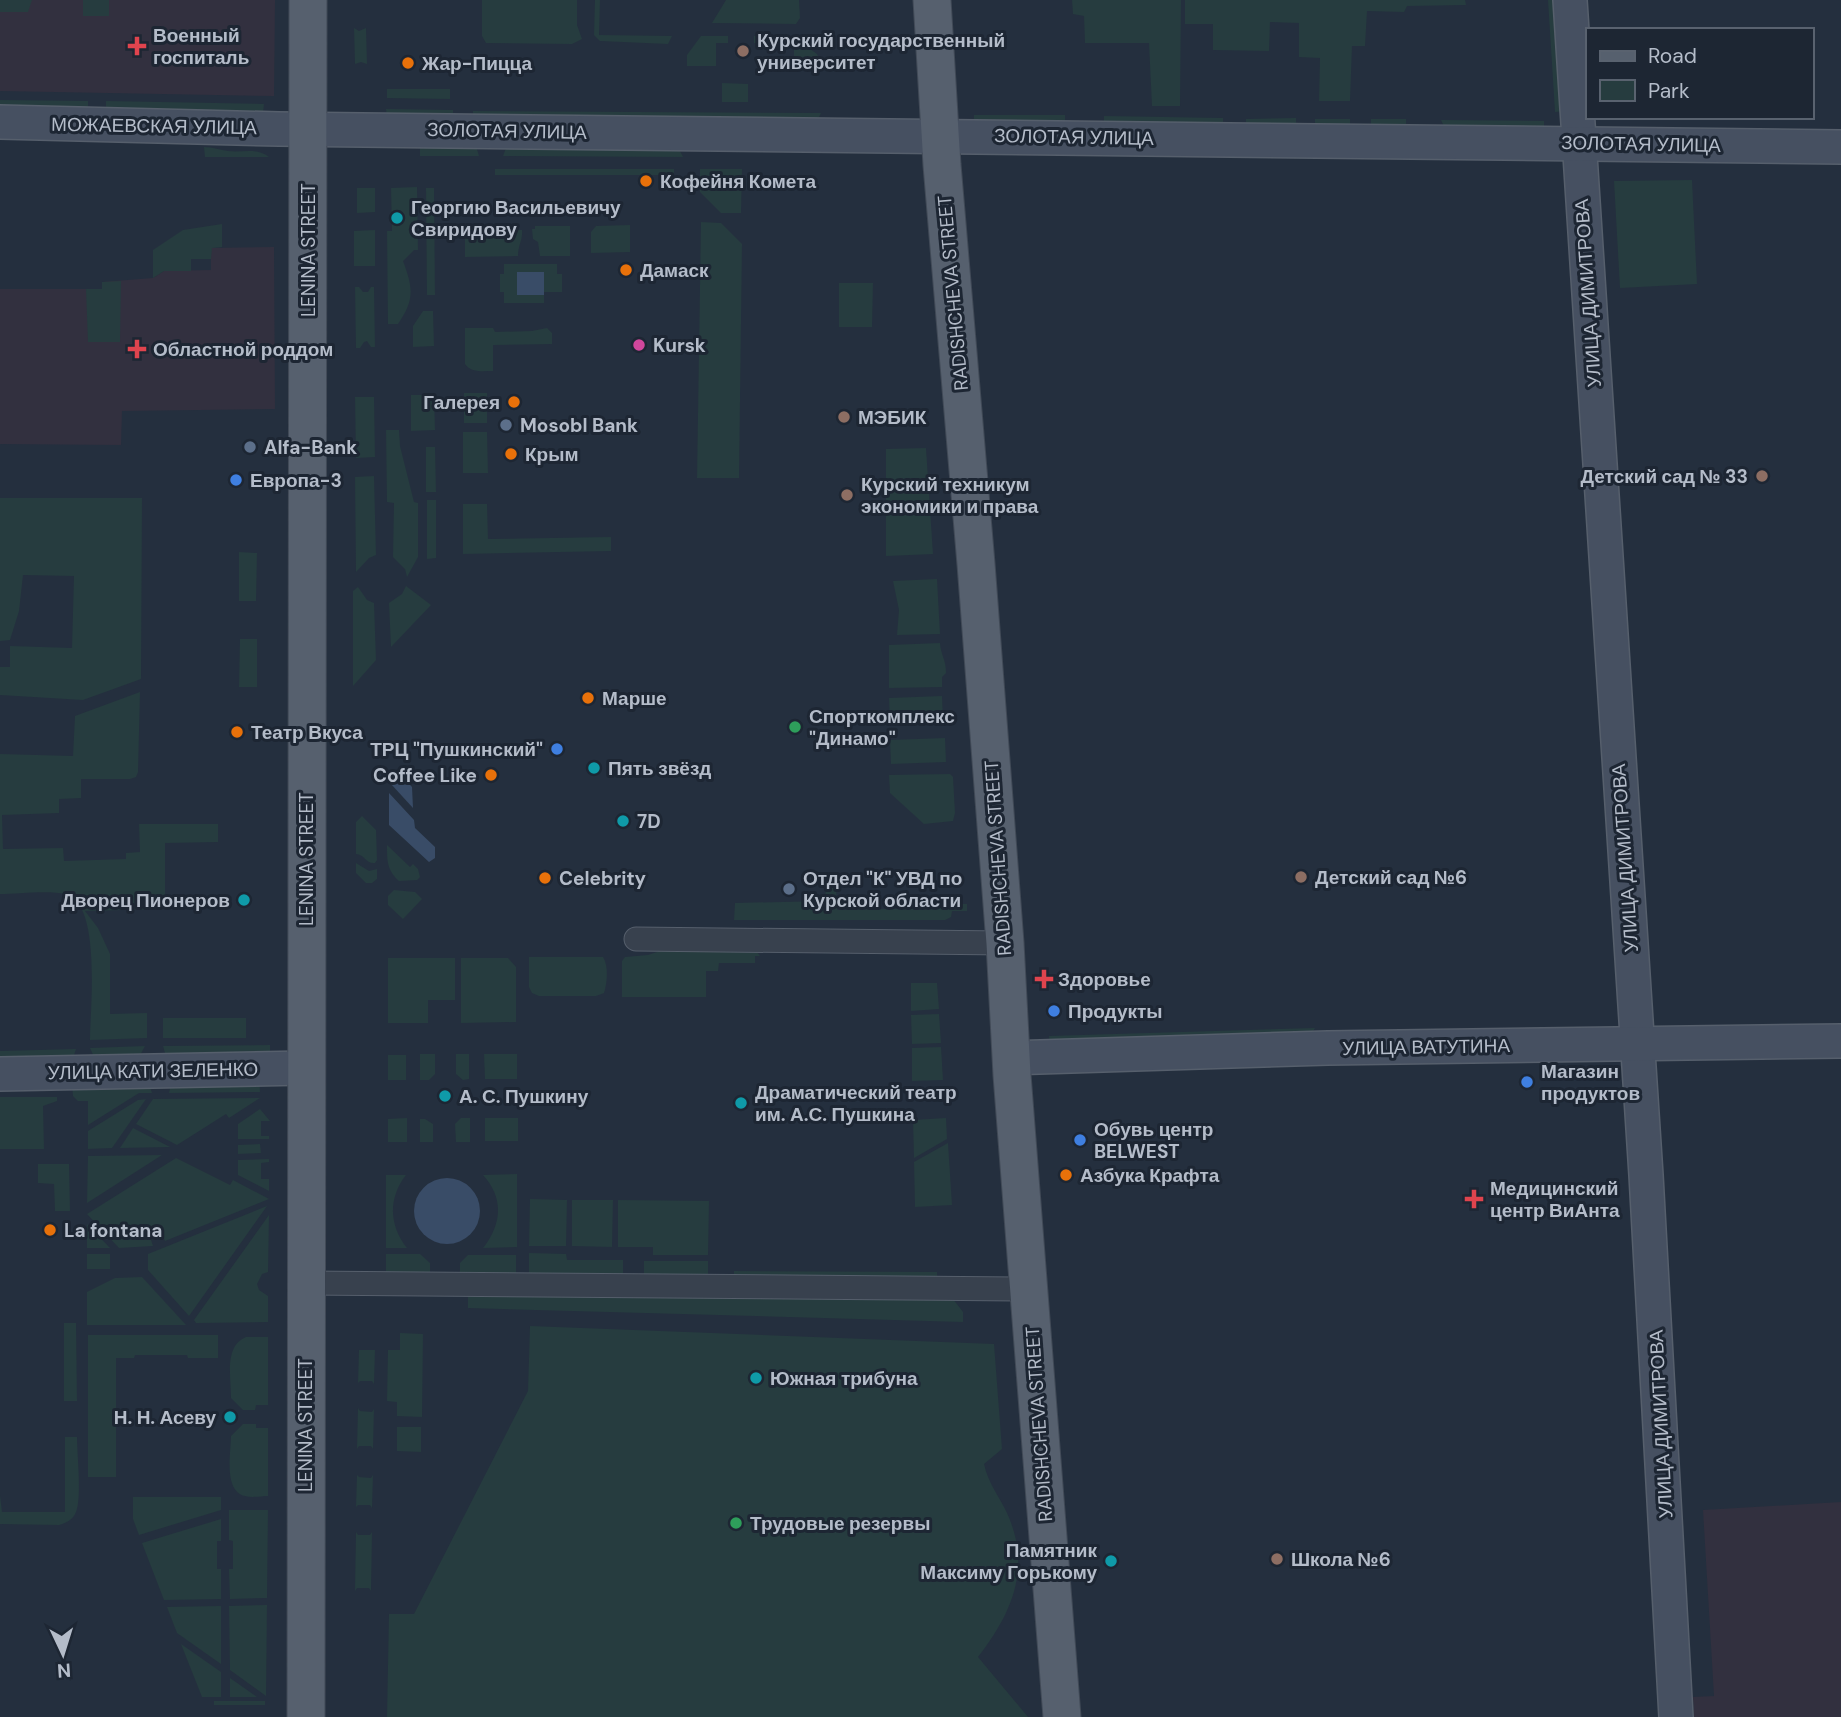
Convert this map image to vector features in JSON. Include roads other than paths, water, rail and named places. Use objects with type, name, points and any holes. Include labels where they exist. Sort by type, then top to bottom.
[{"type":"main road","name":"LENINA STREET","points":[[306,1717],[309,0]]},
{"type":"main road","name":"RADISHCHEVA STREET","points":[[932,0],[940,135],[1062,1717]]},
{"type":"street","name":"УЛИЦА ДИМИТРОВА","points":[[1570,0],[1637,1044],[1676,1717]]},
{"type":"street","name":"МОЖАЕВСКАЯ УЛИЦА","points":[[0,122],[308,128]]},
{"type":"street","name":"ЗОЛОТАЯ УЛИЦА","points":[[308,128],[1841,147]]},
{"type":"street","points":[[636,939],[1004,943]]},
{"type":"street","name":"УЛИЦА ВАТУТИНА","points":[[1011,1058],[1328,1048],[1841,1041]]},
{"type":"street","name":"УЛИЦА КАТИ ЗЕЛЕНКО","points":[[0,1074],[306,1068]]},
{"type":"street","points":[[306,1283],[1029,1289]]},
{"type":"water","points":[[517,272],[544,272],[544,295],[517,295]]},
{"type":"water","points":[[400,774],[412,787],[413,808],[391,784]]},
{"type":"water","points":[[389,793],[414,820],[415,828],[435,847],[435,858],[429,862],[389,825]]},
{"type":"water","points":[[447,1178],[460,1181],[470,1188],[477,1198],[480,1211],[477,1224],[470,1234],[460,1241],[447,1244],[434,1241],[424,1234],[417,1224],[414,1211],[417,1198],[424,1188],[434,1181]]},
{"type":"place","name":"Военный госпиталь","points":[[137,46]]},
{"type":"place","name":"Курский государственный университет","points":[[743,51]]},
{"type":"place","name":"Жар-Пицца","points":[[408,63]]},
{"type":"place","name":"Кофейня Комета","points":[[646,181]]},
{"type":"place","name":"Георгию Васильевичу Свиридову","points":[[397,218]]},
{"type":"place","name":"Дамаск","points":[[626,270]]},
{"type":"place","name":"Kursk","points":[[639,345]]},
{"type":"place","name":"Областной роддом","points":[[137,349]]},
{"type":"place","name":"Галерея","points":[[514,402]]},
{"type":"place","name":"МЭБИК","points":[[844,417]]},
{"type":"place","name":"Mosobl Bank","points":[[506,425]]},
{"type":"place","name":"Alfa-Bank","points":[[250,447]]},
{"type":"place","name":"Крым","points":[[511,454]]},
{"type":"place","name":"Детский сад № 33","points":[[1762,476]]},
{"type":"place","name":"Европа-3","points":[[236,480]]},
{"type":"place","name":"Курский техникум экономики и права","points":[[847,495]]},
{"type":"place","name":"Марше","points":[[588,698]]},
{"type":"place","name":"Спорткомплекс \"Динамо\"","points":[[795,727]]},
{"type":"place","name":"Театр Вкуса","points":[[237,732]]},
{"type":"place","name":"ТРЦ \"Пушкинский\"","points":[[557,749]]},
{"type":"place","name":"Пять звёзд","points":[[594,768]]},
{"type":"place","name":"Coffee Like","points":[[491,775]]},
{"type":"place","name":"7D","points":[[623,821]]},
{"type":"place","name":"Детский сад №6","points":[[1301,877]]},
{"type":"place","name":"Celebrity","points":[[545,878]]},
{"type":"place","name":"Отдел \"К\" УВД по Курской области","points":[[789,889]]},
{"type":"place","name":"Дворец Пионеров","points":[[244,900]]},
{"type":"place","name":"Здоровье","points":[[1044,979]]},
{"type":"place","name":"Продукты","points":[[1054,1011]]},
{"type":"place","name":"Магазин продуктов","points":[[1527,1082]]},
{"type":"place","name":"А. С. Пушкину","points":[[445,1096]]},
{"type":"place","name":"Драматический театр им. А.С. Пушкина","points":[[741,1103]]},
{"type":"place","name":"Обувь центр BELWEST","points":[[1080,1140]]},
{"type":"place","name":"Азбука Крафта","points":[[1066,1175]]},
{"type":"place","name":"Медицинский центр ВиАнта","points":[[1474,1199]]},
{"type":"place","name":"La fontana","points":[[50,1230]]},
{"type":"place","name":"Южная трибуна","points":[[756,1378]]},
{"type":"place","name":"Н. Н. Асеву","points":[[230,1417]]},
{"type":"place","name":"Трудовые резервы","points":[[736,1523]]},
{"type":"place","name":"Школа №6","points":[[1277,1559]]},
{"type":"place","name":"Памятник Максиму Горькому","points":[[1111,1561]]}]
